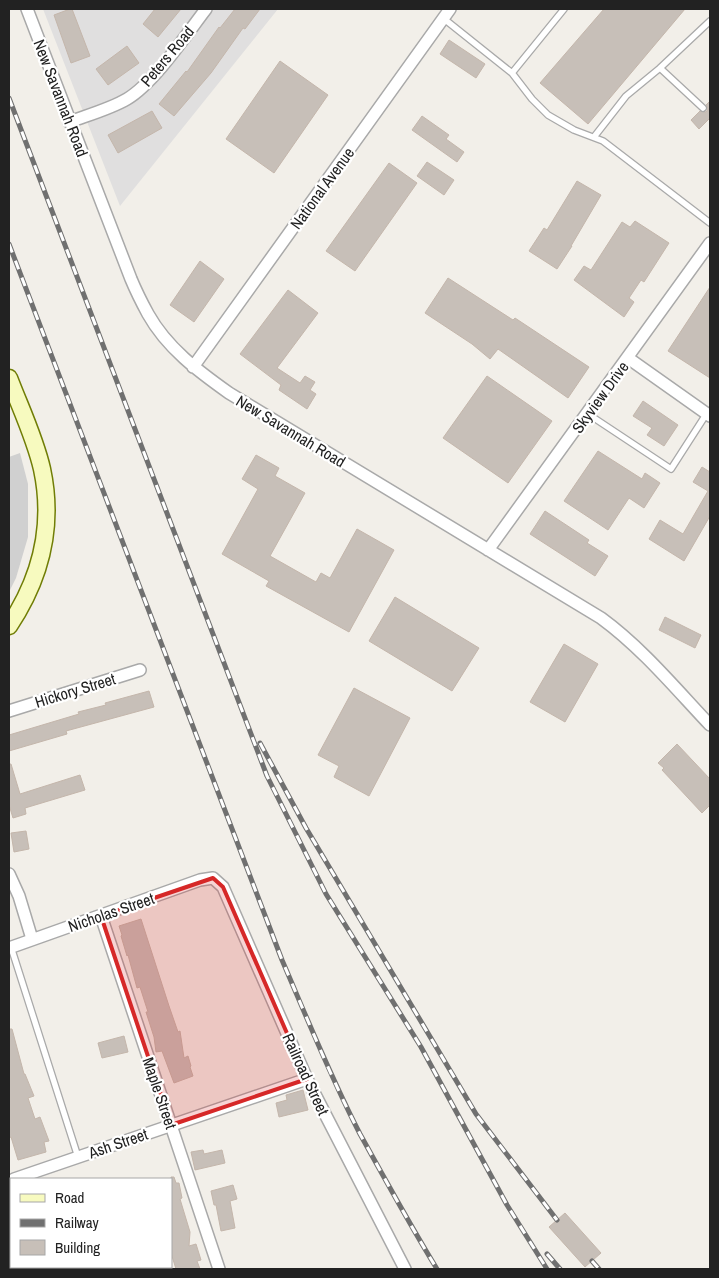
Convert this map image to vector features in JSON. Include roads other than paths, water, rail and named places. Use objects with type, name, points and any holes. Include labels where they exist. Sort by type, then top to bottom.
[{"type":"main road","points":[[9,378],[41,467],[47,507],[45,535],[39,566],[29,593],[9,626]]},
{"type":"street","name":"New Savannah Road","points":[[27,9],[115,241],[149,316],[163,336],[193,367],[229,393],[601,618],[621,633],[710,725]]},
{"type":"street","name":"Peters Road","points":[[70,122],[117,104],[136,92],[152,76],[206,9]]},
{"type":"street","name":"National Avenue","points":[[193,367],[447,13]]},
{"type":"street","name":"Skyview Drive","points":[[488,550],[710,244]]},
{"type":"street","points":[[628,358],[708,415]]},
{"type":"street","name":"Hickory Street","points":[[9,711],[140,670]]},
{"type":"street","points":[[9,874],[19,896],[32,939]]},
{"type":"street","name":"Nicholas Street","points":[[10,948],[200,880],[213,878]]},
{"type":"street","name":"Railroad Street","points":[[213,878],[223,887],[307,1079],[405,1269]]},
{"type":"street","name":"Maple Street","points":[[101,916],[219,1269]]},
{"type":"street","name":"Ash Street","points":[[17,1178],[307,1079]]},
{"type":"lane","points":[[512,73],[564,9]]},
{"type":"lane","points":[[447,13],[512,73],[532,100],[548,115],[574,130],[603,141],[710,223]]},
{"type":"lane","points":[[594,137],[626,96],[660,68],[710,21]]},
{"type":"lane","points":[[660,68],[703,108]]},
{"type":"lane","points":[[588,414],[671,469],[708,415]]},
{"type":"lane","points":[[10,948],[78,1157]]},
{"type":"railway","points":[[9,98],[267,776],[326,894],[421,1047],[507,1205],[547,1269]]},
{"type":"railway","points":[[9,244],[282,960],[349,1113],[437,1269]]},
{"type":"railway","points":[[260,743],[306,828],[476,1114],[557,1220]]},
{"type":"railway","points":[[547,1254],[560,1269]]},
{"type":"railway","points":[[592,1261],[599,1269]]}]
